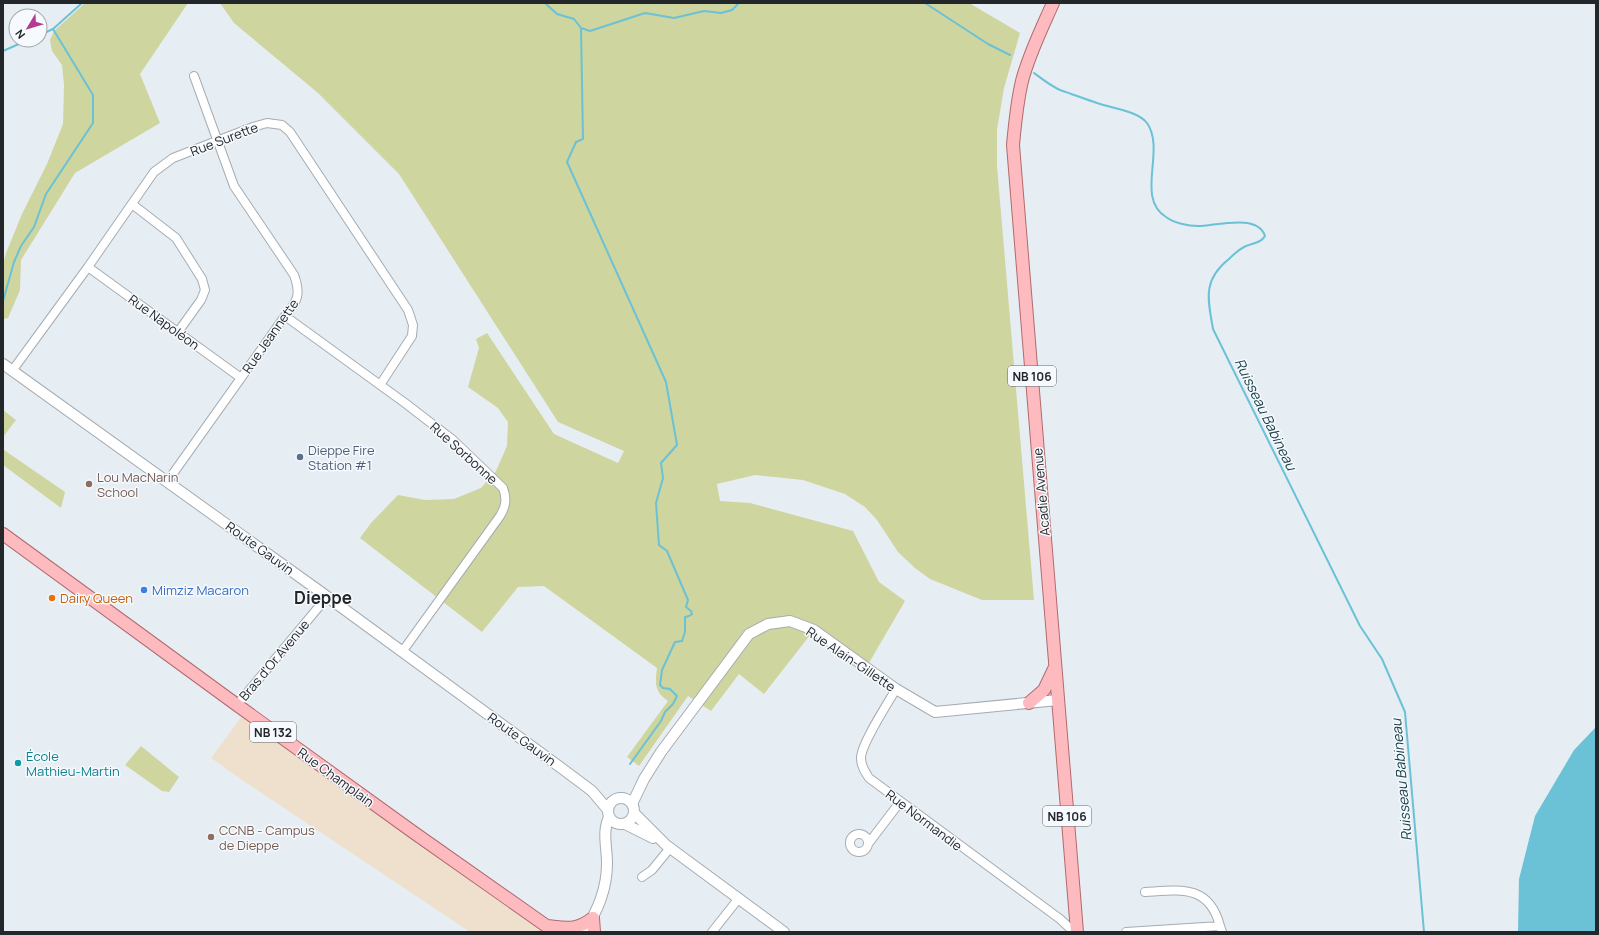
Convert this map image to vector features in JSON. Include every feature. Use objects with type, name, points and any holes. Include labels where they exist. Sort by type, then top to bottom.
[{"type":"main road","name":"Acadie Avenue","points":[[1053,3],[1031,53],[1022,80],[1016,108],[1013,145],[1056,666],[1070,866],[1077,932]]},
{"type":"main road","name":"Rue Champlain","points":[[3,534],[237,705],[550,930]]},
{"type":"main road","points":[[1029,703],[1044,690],[1056,666]]},
{"type":"main road","points":[[550,930],[573,928],[583,925],[593,918]]},
{"type":"main road","points":[[593,918],[594,932]]},
{"type":"street","name":"Rue Jeannette","points":[[166,482],[297,300],[298,287],[294,275],[234,186],[194,76]]},
{"type":"street","name":"Rue Surette","points":[[12,371],[88,267],[154,172],[164,163],[173,158],[267,123],[282,125],[303,150],[408,310],[413,325],[412,336],[380,385]]},
{"type":"street","points":[[132,204],[176,238],[202,279],[205,290],[201,300],[178,332]]},
{"type":"street","name":"Rue Napoléon","points":[[88,267],[241,378]]},
{"type":"street","name":"Rue Sorbonne","points":[[285,316],[453,440],[503,488],[506,497],[506,507],[402,652]]},
{"type":"street","name":"Route Gauvin","points":[[3,364],[327,597],[592,791],[608,814]]},
{"type":"street","name":"Bras d'Or Avenue","points":[[237,705],[327,597]]},
{"type":"street","name":"Rue Alain-Gillette","points":[[633,809],[644,779],[661,752],[749,634],[768,624],[790,621],[814,630],[896,690],[935,712],[1058,700]]},
{"type":"street","name":"Rue Normandie","points":[[896,690],[867,740],[861,756],[862,767],[868,778],[1060,919],[1074,932]]},
{"type":"street","name":"Rue Alain-Gillette","points":[[618,798],[644,779]]},
{"type":"street","name":"Route Gauvin","points":[[592,791],[618,798]]},
{"type":"street","points":[[584,932],[601,902],[605,886],[607,865],[604,830],[610,803],[618,798],[626,799],[633,809],[668,847]]},
{"type":"street","points":[[868,844],[900,802]]},
{"type":"street","points":[[605,840],[622,824],[631,820],[633,809]]},
{"type":"street","points":[[608,814],[612,821],[622,824],[668,847],[784,932]]},
{"type":"street","points":[[642,877],[652,870],[668,847]]},
{"type":"street","points":[[1126,932],[1221,929],[1213,907],[1194,893],[1179,890],[1145,892]]},
{"type":"street","points":[[712,932],[739,898]]},
{"type":"street","points":[[1060,919],[1071,917],[1076,913]]},
{"type":"shaded area","points":[[242,716],[555,932],[470,932],[242,780],[211,758]]},
{"type":"green space","points":[[85,3],[188,3],[140,74],[160,123],[75,173],[21,260],[20,290],[8,318],[3,319],[3,264],[6,253],[22,214],[47,164],[63,124],[64,85],[62,65],[52,51],[50,40],[54,31]]},
{"type":"green space","points":[[220,3],[969,3],[1020,33],[1004,88],[997,130],[997,166],[1034,600],[982,600],[930,579],[915,568],[898,552],[877,520],[865,507],[845,494],[803,480],[755,475],[717,484],[720,501],[750,503],[853,531],[879,582],[905,601],[866,668],[814,630],[764,694],[739,674],[711,711],[688,696],[639,766],[627,757],[668,701],[660,694],[656,687],[657,668],[544,586],[518,587],[482,632],[360,538],[371,523],[398,495],[425,500],[454,499],[481,488],[496,471],[507,446],[508,422],[498,408],[468,387],[479,348],[476,339],[487,333],[554,434],[618,463],[624,451],[558,422],[399,174],[318,93],[234,23]]},
{"type":"green space","points":[[3,410],[16,420],[3,437]]},
{"type":"green space","points":[[4,450],[65,492],[61,508],[3,465]]},
{"type":"green space","points":[[141,746],[179,777],[169,792],[162,791],[125,765]]},
{"type":"water","points":[[1596,727],[1596,932],[1518,932],[1519,879],[1535,816],[1574,750]]},
{"type":"waterway","points":[[48,31],[53,29],[82,3]]},
{"type":"waterway","points":[[545,3],[557,14],[574,19],[581,28],[583,139],[576,142],[567,162],[666,382],[677,445],[661,463],[663,478],[656,503],[659,545],[667,551],[688,600],[686,607],[692,614],[685,617],[685,632],[682,641],[675,642],[662,670],[660,685],[663,688],[670,689],[677,696],[673,704],[665,712],[661,721],[630,764]]},
{"type":"waterway","name":"Ruisseau Babineau","points":[[581,28],[590,31],[645,13],[674,18],[704,11],[721,13],[732,10],[739,3]]},
{"type":"waterway","name":"Ruisseau Babineau","points":[[925,3],[988,44],[1010,55]]},
{"type":"waterway","name":"Ruisseau Babineau","points":[[3,301],[14,262],[21,246],[34,227],[46,194],[93,123],[93,95],[53,29]]},
{"type":"waterway","points":[[3,51],[10,48]]},
{"type":"waterway","name":"Ruisseau Babineau","points":[[1034,73],[1060,90],[1097,103],[1124,110],[1143,119],[1147,123],[1152,134],[1154,146],[1151,186],[1153,198],[1157,209],[1166,217],[1186,225],[1194,226],[1235,222],[1245,223],[1254,225],[1261,229],[1265,236],[1259,241],[1239,250],[1220,267],[1214,275],[1209,291],[1213,329],[1360,626],[1382,659],[1405,712],[1424,932]]},
{"type":"place","name":"Dieppe Fire Station #1","points":[[300,457]]},
{"type":"place","name":"Lou MacNarin School","points":[[89,484]]},
{"type":"place","name":"Mimziz Macaron","points":[[144,590]]},
{"type":"place","name":"Dairy Queen","points":[[52,598]]},
{"type":"place","name":"École Mathieu-Martin","points":[[18,763]]},
{"type":"place","name":"CCNB - Campus de Dieppe","points":[[211,837]]},
{"type":"district","name":"Dieppe","points":[[323,597]]}]
